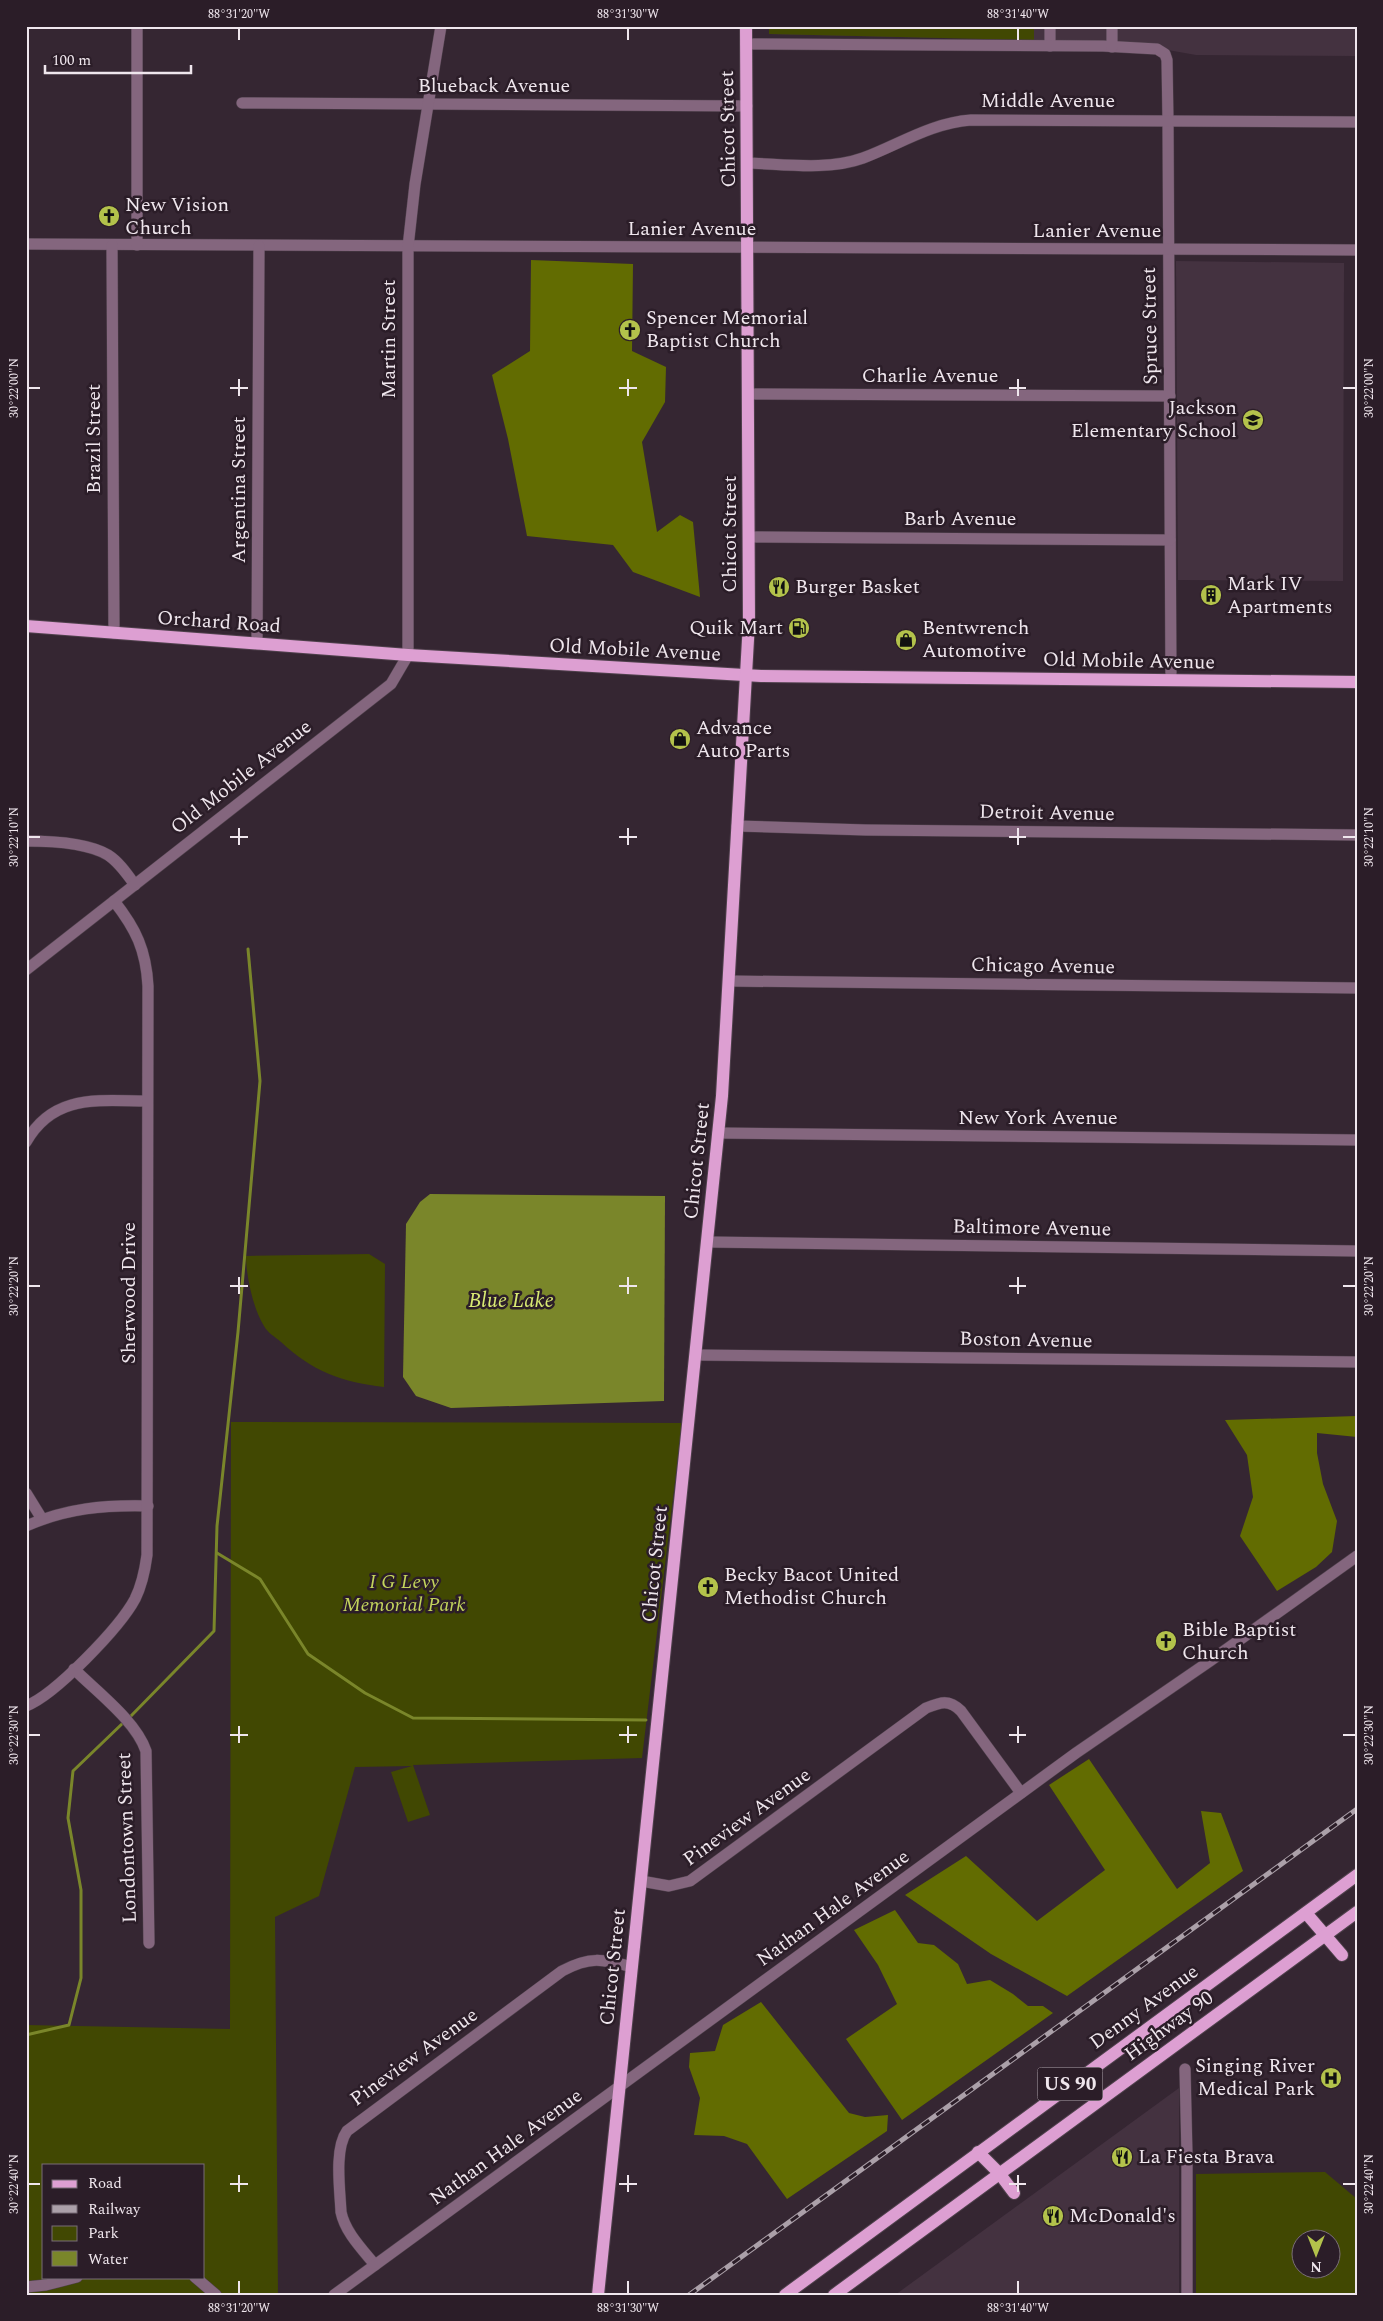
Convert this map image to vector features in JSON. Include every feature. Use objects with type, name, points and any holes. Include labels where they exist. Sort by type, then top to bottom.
[{"type":"main road","name":"Chicot Street","points":[[598,2295],[708,1242],[729,981],[749,622],[746,26]]},
{"type":"main road","name":"Orchard Road","points":[[26,626],[408,655]]},
{"type":"main road","name":"Old Mobile Avenue","points":[[408,655],[747,676],[1357,682]]},
{"type":"main road","name":"Denny Avenue","points":[[785,2295],[1357,1875]]},
{"type":"main road","name":"Highway 90","points":[[834,2295],[1357,1912]]},
{"type":"main road","points":[[1306,1913],[1342,1955]]},
{"type":"main road","points":[[978,2152],[1000,2173],[1014,2193]]},
{"type":"street","points":[[136,245],[137,26]]},
{"type":"street","name":"Martin Street","points":[[408,655],[408,246],[415,184],[441,26]]},
{"type":"street","points":[[1050,26],[1050,46]]},
{"type":"street","points":[[746,44],[1112,47],[1112,26]]},
{"type":"street","name":"Spruce Street","points":[[1112,47],[1157,49],[1165,54],[1168,121],[1171,680]]},
{"type":"street","name":"Blueback Avenue","points":[[242,102],[747,106]]},
{"type":"street","name":"Middle Avenue","points":[[747,163],[817,165],[846,163],[862,158],[918,133],[957,121],[1357,122]]},
{"type":"street","name":"Lanier Avenue","points":[[26,244],[1357,250]]},
{"type":"street","name":"Brazil Street","points":[[112,245],[114,633]]},
{"type":"street","name":"Argentina Street","points":[[257,644],[259,246]]},
{"type":"street","name":"Charlie Avenue","points":[[749,394],[1170,396]]},
{"type":"street","name":"Barb Avenue","points":[[749,537],[1170,540]]},
{"type":"street","name":"Old Mobile Avenue","points":[[26,970],[391,684],[408,655]]},
{"type":"street","name":"Detroit Avenue","points":[[737,826],[866,830],[1357,834]]},
{"type":"street","points":[[26,841],[86,846],[96,849],[117,862],[135,884]]},
{"type":"street","name":"Sherwood Drive","points":[[26,1706],[52,1691],[118,1626],[136,1598],[145,1570],[148,1506],[147,970],[138,937],[131,923],[114,901]]},
{"type":"street","name":"Chicago Avenue","points":[[729,981],[1357,988]]},
{"type":"street","points":[[26,1142],[31,1133],[45,1118],[60,1108],[84,1101],[147,1101]]},
{"type":"street","name":"New York Avenue","points":[[718,1133],[1357,1140]]},
{"type":"street","name":"Baltimore Avenue","points":[[708,1242],[1357,1251]]},
{"type":"street","name":"Boston Avenue","points":[[696,1355],[1357,1362]]},
{"type":"street","points":[[26,1493],[42,1519]]},
{"type":"street","points":[[26,1526],[75,1509],[99,1506],[148,1506]]},
{"type":"street","name":"Nathan Hale Avenue","points":[[334,2295],[1021,1793],[1357,1556]]},
{"type":"street","name":"Londontown Street","points":[[74,1669],[134,1728],[142,1740],[146,1751],[149,1943]]},
{"type":"street","name":"Pineview Avenue","points":[[641,1881],[669,1886],[690,1881],[926,1708],[943,1702],[949,1702],[971,1722],[1021,1793]]},
{"type":"street","name":"Pineview Avenue","points":[[375,2265],[351,2234],[343,2221],[341,2212],[339,2152],[342,2137],[347,2131],[562,1971],[590,1959],[632,1967]]},
{"type":"street","points":[[1185,2069],[1187,2295]]},
{"type":"street","points":[[26,2287],[46,2285],[73,2278]]},
{"type":"street","points":[[196,2278],[216,2295]]},
{"type":"shaded area","points":[[769,26],[1357,26],[1357,56],[1196,55],[1123,42],[769,34]]},
{"type":"shaded area","points":[[531,260],[633,264],[632,351],[666,367],[665,402],[642,442],[657,532],[680,515],[693,522],[700,597],[633,572],[613,545],[527,536],[508,439],[492,375],[530,351]]},
{"type":"shaded area","points":[[1176,261],[1344,263],[1343,581],[1178,580]]},
{"type":"shaded area","points":[[1357,1416],[1357,1437],[1317,1433],[1317,1453],[1323,1484],[1337,1521],[1332,1552],[1316,1567],[1277,1591],[1240,1536],[1253,1497],[1247,1455],[1225,1420]]},
{"type":"shaded area","points":[[1089,1759],[1177,1889],[1210,1863],[1201,1811],[1221,1813],[1243,1871],[1067,1996],[991,1954],[905,1895],[966,1856],[1037,1921],[1105,1870],[1049,1785]]},
{"type":"shaded area","points":[[895,1910],[918,1943],[934,1945],[958,1964],[967,1984],[990,1980],[1028,2006],[1043,2006],[1053,2013],[902,2120],[846,2039],[897,2004],[878,1965],[854,1930]]},
{"type":"shaded area","points":[[761,2002],[849,2113],[865,2117],[888,2115],[887,2131],[787,2199],[747,2144],[724,2136],[694,2135],[700,2098],[689,2067],[690,2053],[715,2051],[723,2025]]},
{"type":"shaded area","points":[[1179,2088],[1179,2295],[895,2295]]},
{"type":"green space","points":[[769,26],[1034,26],[1034,40],[769,34]]},
{"type":"green space","points":[[369,1254],[385,1264],[384,1387],[354,1382],[328,1374],[304,1361],[269,1332],[260,1319],[253,1301],[246,1264],[246,1256]]},
{"type":"green space","name":"I G Levy Memorial Park","points":[[231,1422],[682,1423],[642,1758],[413,1765],[430,1815],[408,1822],[391,1772],[412,1766],[355,1767],[319,1896],[275,1917],[278,2295],[26,2295],[26,2025],[230,2029]]},
{"type":"green space","points":[[1325,2172],[1357,2199],[1357,2295],[1196,2295],[1196,2174]]},
{"type":"water","name":"Blue Lake","points":[[430,1194],[665,1196],[664,1401],[451,1408],[416,1396],[403,1377],[406,1224],[420,1202]]},
{"type":"waterway","points":[[129,1718],[214,1631],[217,1526],[238,1332],[260,1081],[248,949]]},
{"type":"waterway","points":[[217,1553],[260,1579],[308,1654],[365,1693],[413,1718],[646,1720]]},
{"type":"waterway","points":[[26,2035],[69,2025],[81,1978],[81,1890],[68,1818],[73,1771],[124,1722]]},
{"type":"railway","points":[[689,2295],[1357,1809]]},
{"type":"place","name":"New Vision Church","points":[[109,216]]},
{"type":"place","name":"Spencer Memorial Baptist Church","points":[[630,330]]},
{"type":"place","name":"Jackson Elementary School","points":[[1253,420]]},
{"type":"place","name":"Burger Basket","points":[[779,587]]},
{"type":"place","name":"Mark IV Apartments","points":[[1211,595]]},
{"type":"place","name":"Quik Mart","points":[[799,628]]},
{"type":"place","name":"Bentwrench Automotive","points":[[906,640]]},
{"type":"place","name":"Advance Auto Parts","points":[[680,739]]},
{"type":"place","name":"Becky Bacot United Methodist Church","points":[[708,1587]]},
{"type":"place","name":"Bible Baptist Church","points":[[1166,1641]]},
{"type":"place","name":"Singing River Medical Park","points":[[1331,2078]]},
{"type":"place","name":"La Fiesta Brava","points":[[1122,2157]]},
{"type":"place","name":"McDonald's","points":[[1053,2216]]}]
